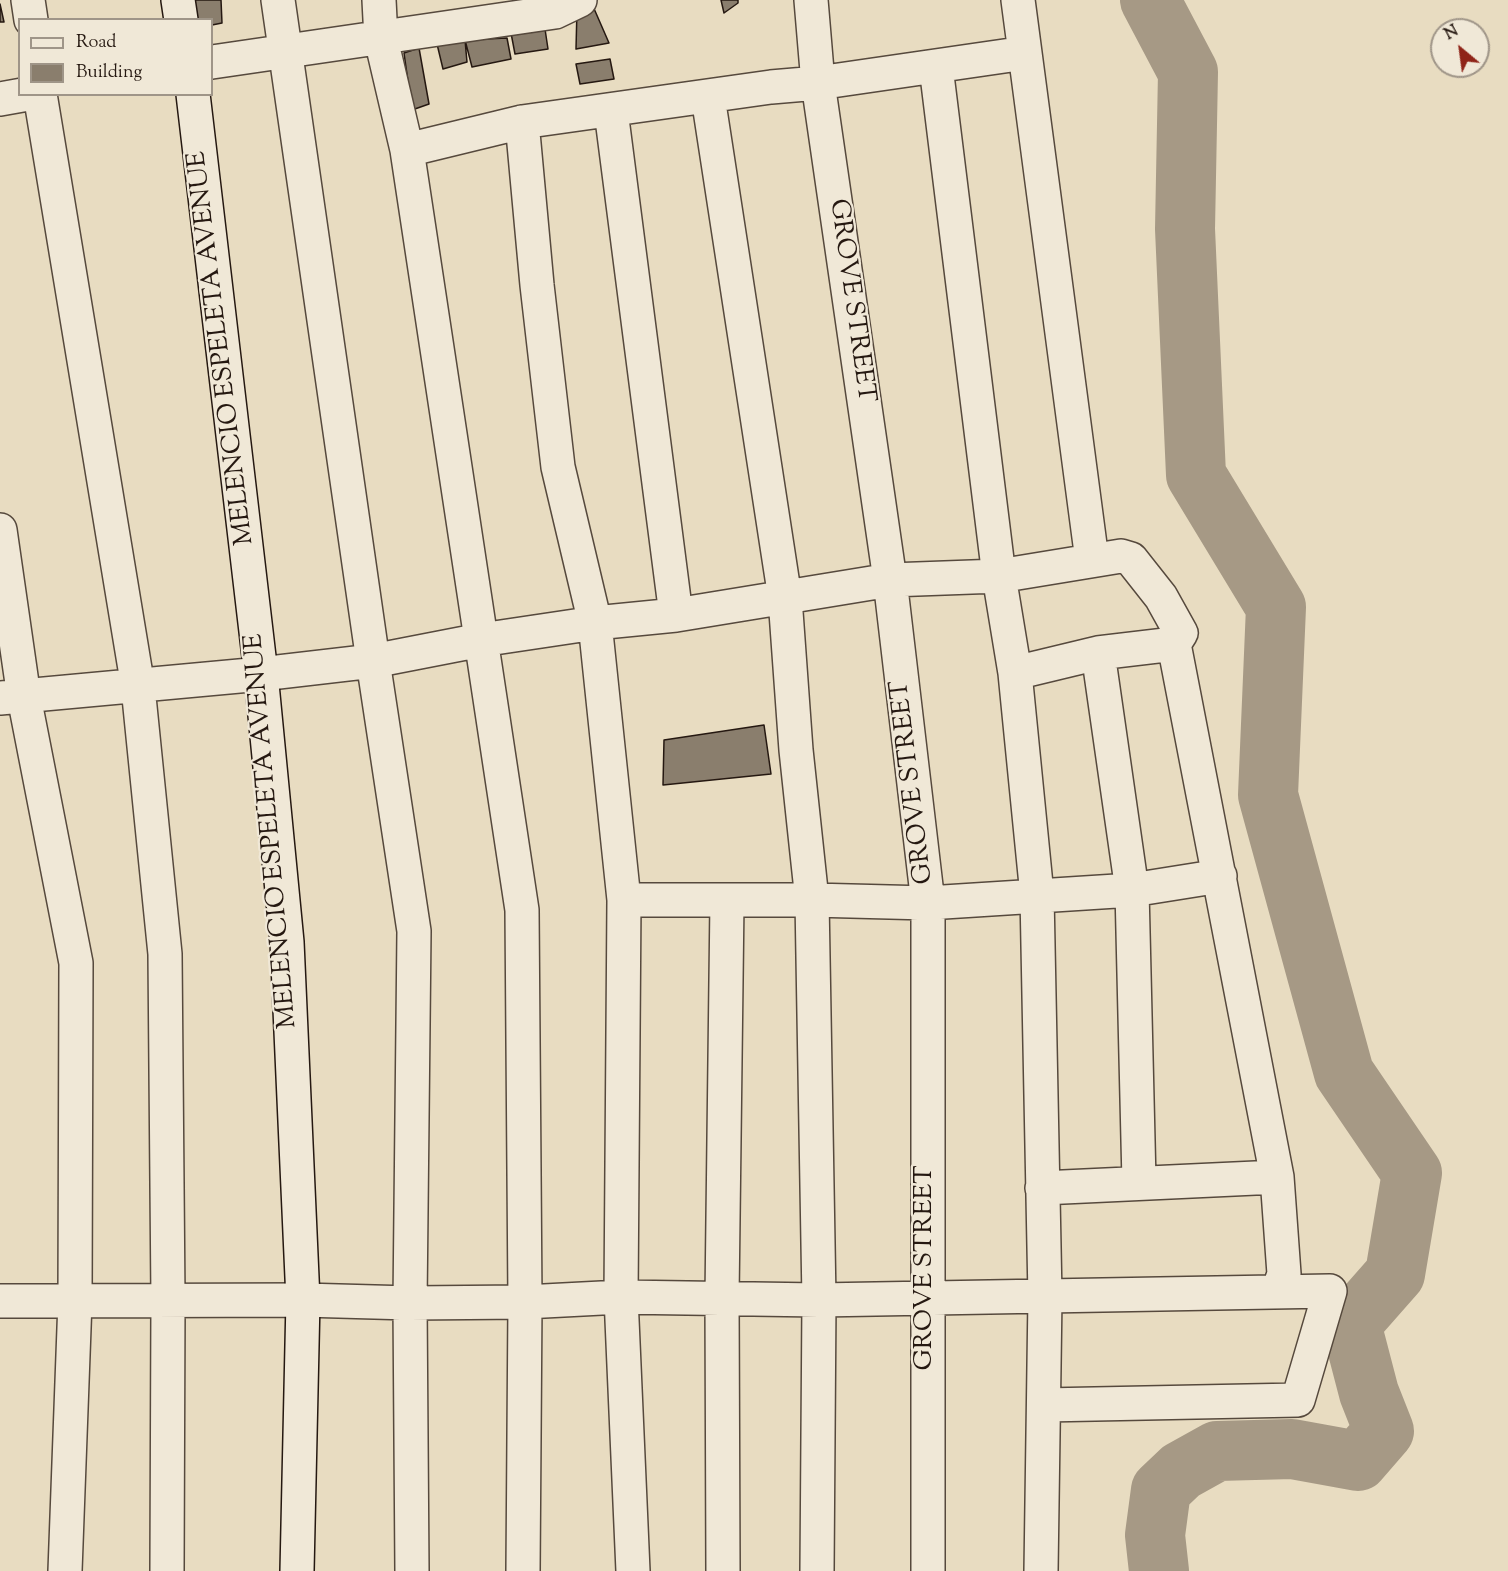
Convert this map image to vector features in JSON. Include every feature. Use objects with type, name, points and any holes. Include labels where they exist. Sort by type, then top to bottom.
[{"type":"street","points":[[28,0],[31,18]]},
{"type":"street","points":[[178,0],[181,18]]},
{"type":"street","points":[[278,0],[414,931],[410,1304],[412,1571]]},
{"type":"street","points":[[379,0],[381,39],[407,150],[522,910],[525,1302],[523,1571]]},
{"type":"street","points":[[213,62],[555,12],[580,0]]},
{"type":"street","name":"GROVE STREET","points":[[811,0],[818,83],[890,580],[928,903],[926,1299],[928,1571]]},
{"type":"street","points":[[1018,0],[1092,560]]},
{"type":"street","points":[[407,150],[522,122],[1025,53]]},
{"type":"street","points":[[936,67],[999,576],[1015,673],[1037,895],[1045,1297],[1041,1571]]},
{"type":"street","points":[[0,99],[18,96]]},
{"type":"street","points":[[40,96],[138,687],[165,954],[168,1300],[167,1571]]},
{"type":"street","name":"MELENCIO ESPELETA AVENUE","points":[[193,96],[261,674],[287,942],[303,1300],[297,1571]]},
{"type":"street","points":[[708,97],[785,598],[796,750],[812,900],[819,1300],[817,1571]]},
{"type":"street","points":[[611,111],[676,615]]},
{"type":"street","points":[[522,122],[537,285],[558,466],[595,623],[624,900],[621,1297],[633,1571]]},
{"type":"street","points":[[0,530],[12,698],[76,963],[75,1301],[65,1571]]},
{"type":"street","points":[[12,698],[138,687],[373,661],[481,640],[595,623],[676,615],[890,580],[999,576],[1121,556],[1131,559],[1161,597],[1181,633],[1174,644],[1277,1177],[1284,1274],[1278,1291]]},
{"type":"street","points":[[1015,673],[1098,653],[1174,644]]},
{"type":"street","points":[[1098,653],[1132,890],[1139,1182]]},
{"type":"street","points":[[624,900],[812,900],[928,903],[1132,890],[1220,876]]},
{"type":"street","points":[[723,1571],[722,1297],[727,901]]},
{"type":"street","points":[[1042,1188],[1277,1177]]},
{"type":"street","points":[[0,1301],[303,1300],[410,1304],[525,1302],[621,1297],[819,1300],[1330,1291],[1298,1400],[1044,1405]]},
{"type":"building","points":[[185,0],[221,0],[222,23],[213,25],[213,18],[189,18]]},
{"type":"building","points":[[721,0],[738,0],[738,3],[724,13]]},
{"type":"building","points":[[0,4],[4,22],[0,22]]},
{"type":"building","points":[[592,4],[609,43],[576,49],[577,9]]},
{"type":"building","points":[[545,29],[548,49],[515,54],[511,33]]},
{"type":"building","points":[[507,38],[511,59],[472,67],[465,40]]},
{"type":"building","points":[[465,40],[467,62],[443,69],[437,44]]},
{"type":"building","points":[[419,48],[429,104],[412,110],[404,53]]},
{"type":"building","points":[[610,59],[614,79],[580,84],[576,64]]},
{"type":"building","points":[[764,725],[771,774],[663,785],[664,740]]},
{"type":"waterway","points":[[1150,0],[1188,72],[1185,229],[1196,475],[1276,607],[1268,795],[1344,1073],[1412,1173],[1395,1274],[1351,1324],[1369,1393],[1384,1431],[1358,1461],[1292,1449],[1217,1451],[1181,1471],[1161,1490],[1155,1535],[1159,1571]]}]
